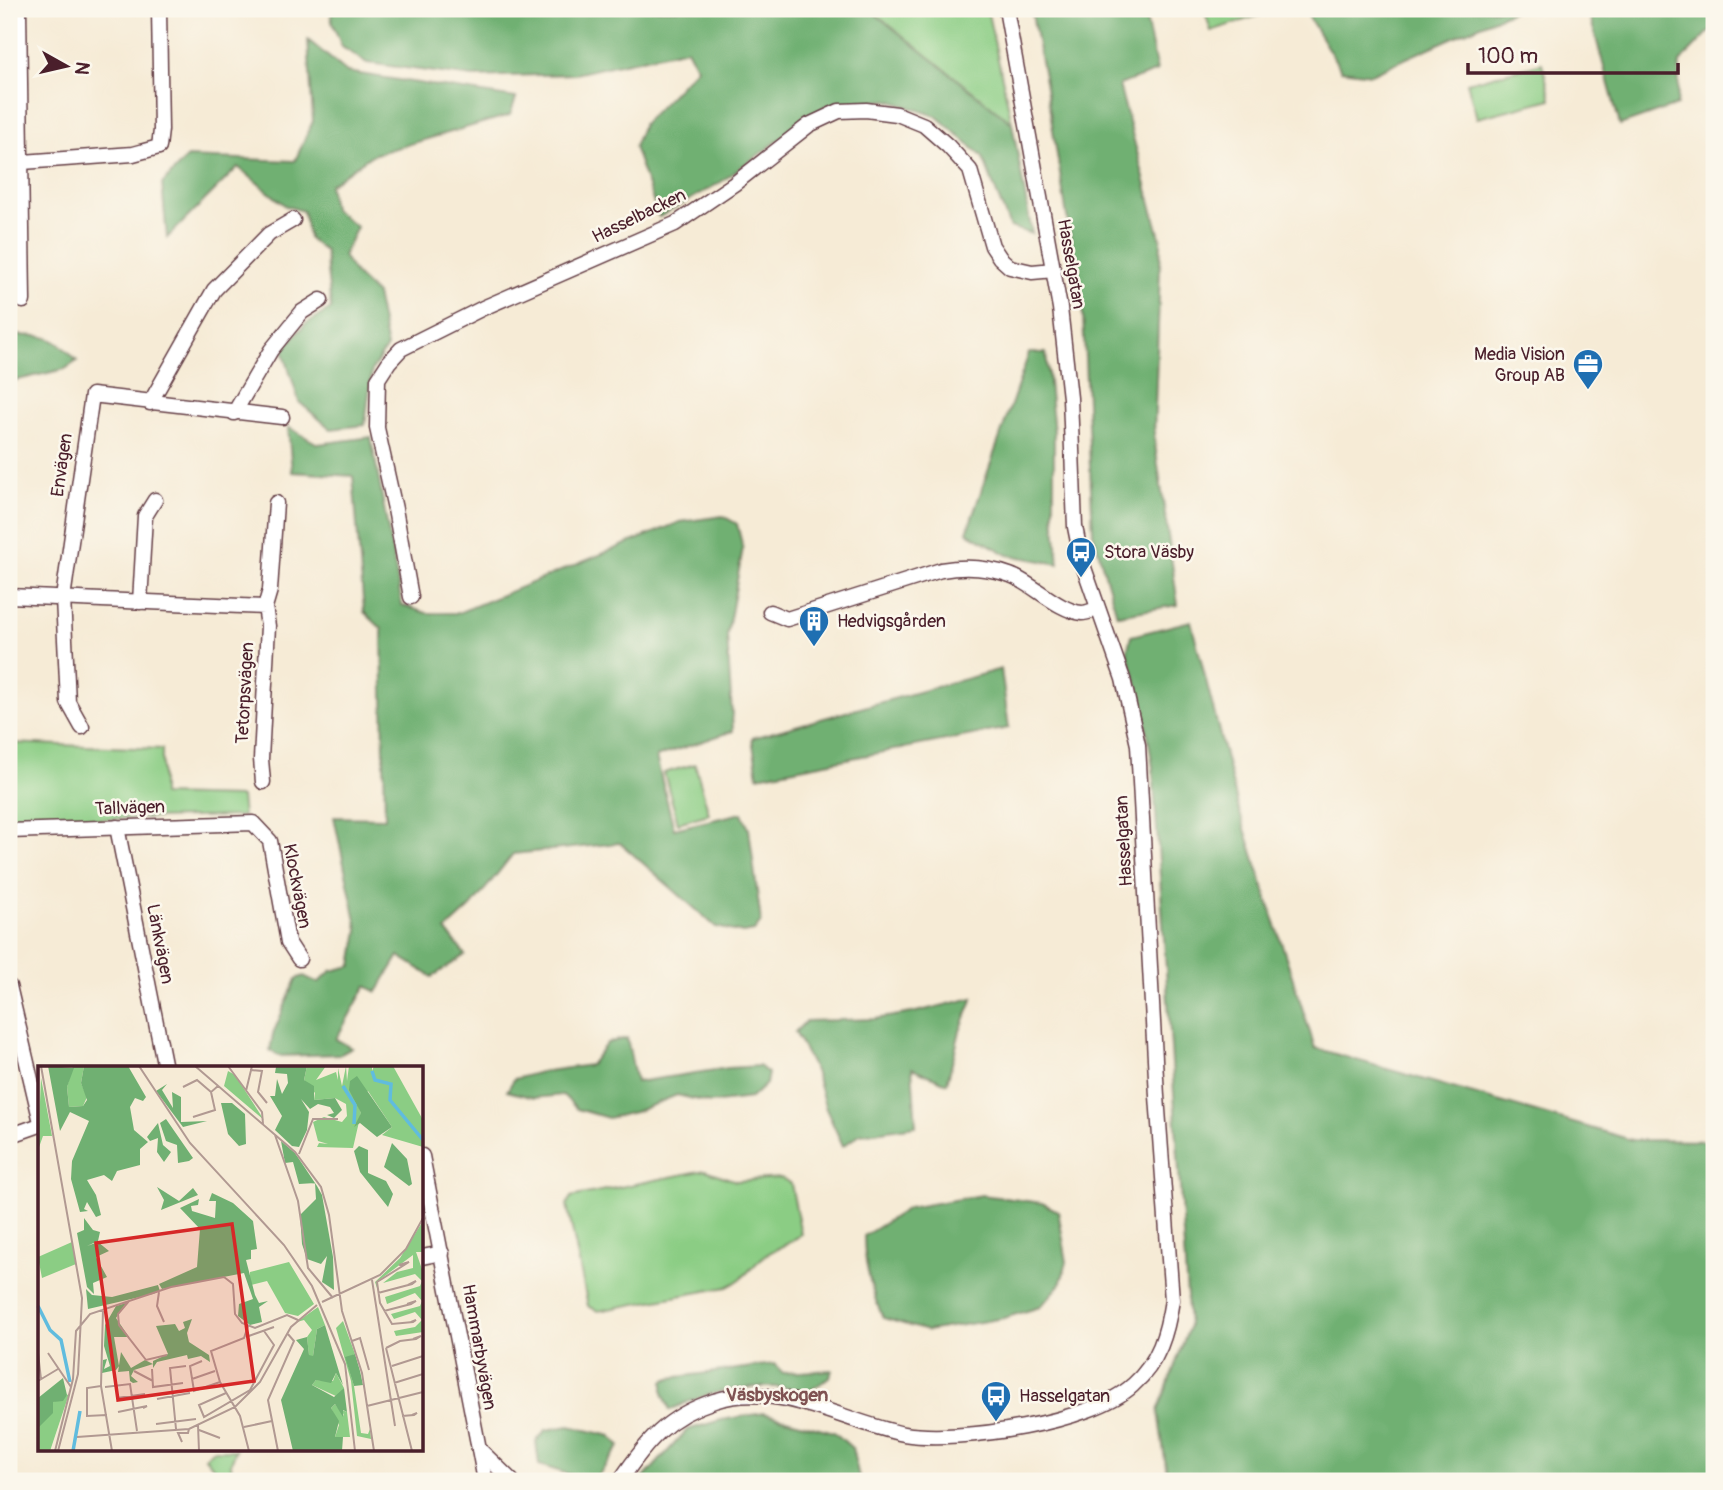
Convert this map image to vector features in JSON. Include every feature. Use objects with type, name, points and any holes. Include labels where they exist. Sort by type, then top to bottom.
[{"type":"street","points":[[19,9],[15,163],[23,301]]},
{"type":"street","points":[[15,163],[132,155],[159,148],[159,9]]},
{"type":"street","name":"Hasselgatan","points":[[620,1481],[641,1450],[672,1419],[715,1400],[752,1395],[784,1398],[866,1425],[907,1434],[952,1436],[1013,1428],[1082,1413],[1110,1402],[1133,1386],[1161,1348],[1168,1328],[1172,1300],[1157,1096],[1138,745],[1124,679],[1082,562],[1074,527],[1070,398],[1054,270],[1006,9]]},
{"type":"street","name":"Hasselbacken","points":[[411,597],[377,428],[378,379],[389,362],[401,349],[483,309],[675,224],[734,184],[809,125],[839,111],[866,110],[897,114],[924,125],[970,170],[992,246],[1000,258],[1010,267],[1032,272],[1054,270]]},
{"type":"street","points":[[150,402],[214,290],[269,234],[293,220]]},
{"type":"street","points":[[234,413],[271,350],[302,312],[321,300]]},
{"type":"street","name":"Envägen","points":[[63,598],[92,396],[282,417]]},
{"type":"street","points":[[140,601],[145,516],[155,500]]},
{"type":"street","name":"Tetorpsvägen","points":[[263,782],[261,759],[268,626],[265,607],[270,590],[276,503]]},
{"type":"street","points":[[770,611],[787,619],[958,567],[975,567],[1012,576],[1082,613],[1098,609]]},
{"type":"street","points":[[9,596],[265,607]]},
{"type":"street","points":[[63,598],[68,702],[82,727]]},
{"type":"street","name":"Tallvägen","points":[[9,831],[253,823]]},
{"type":"street","name":"Klockvägen","points":[[253,823],[270,841],[288,942],[299,959]]},
{"type":"street","name":"Länkvägen","points":[[117,827],[165,1066]]},
{"type":"street","points":[[9,986],[38,1109]]},
{"type":"street","points":[[9,1136],[38,1126]]},
{"type":"street","name":"Hammarbyvägen","points":[[424,1166],[485,1481]]},
{"type":"street","points":[[424,1257],[442,1253]]},
{"type":"street","points":[[479,1449],[512,1481]]},
{"type":"green space","points":[[331,9],[869,9],[1012,123],[1032,234],[1010,227],[982,156],[936,116],[888,100],[826,106],[721,182],[659,217],[634,147],[643,124],[697,68],[687,49],[575,74],[473,77],[367,63],[342,47],[332,22]]},
{"type":"green space","points":[[869,9],[987,9],[1012,123]]},
{"type":"green space","points":[[1031,9],[1144,9],[1157,71],[1119,85],[1161,241],[1154,437],[1178,605],[1117,615],[1093,533],[1083,315]]},
{"type":"green space","points":[[1204,9],[1279,9],[1211,31]]},
{"type":"green space","points":[[1304,9],[1517,9],[1371,74],[1341,70]]},
{"type":"green space","points":[[1588,9],[1714,9],[1714,30],[1680,62],[1677,105],[1620,125]]},
{"type":"green space","points":[[308,40],[347,72],[516,98],[510,115],[372,155],[329,185],[333,209],[357,227],[343,256],[356,275],[376,294],[387,347],[372,370],[365,425],[331,429],[299,402],[283,350],[305,324],[331,309],[325,251],[309,239],[303,211],[286,206],[238,167],[167,238],[162,184],[187,157],[295,161],[313,121]]},
{"type":"green space","points":[[1542,63],[1551,99],[1477,118],[1467,83]]},
{"type":"green space","points":[[9,335],[47,338],[61,345],[77,361],[65,369],[9,382]]},
{"type":"green space","points":[[1029,353],[1046,353],[1054,432],[1054,516],[1059,564],[1008,555],[967,532]]},
{"type":"green space","points":[[288,427],[318,444],[371,437],[402,605],[426,613],[458,613],[680,522],[723,516],[737,524],[743,548],[727,635],[733,731],[656,757],[674,829],[742,813],[749,829],[761,922],[754,931],[743,933],[716,927],[620,843],[513,854],[471,907],[446,930],[465,955],[432,977],[399,956],[377,992],[366,986],[336,1039],[352,1048],[341,1054],[278,1056],[270,1050],[273,1034],[296,979],[304,976],[318,983],[331,971],[352,966],[358,930],[334,817],[385,818],[382,629],[364,612],[353,476],[292,472]]},
{"type":"green space","points":[[1191,621],[1239,810],[1315,1048],[1632,1140],[1714,1141],[1714,1481],[1168,1481],[1158,1411],[1189,1327],[1153,768],[1142,699],[1127,652],[1131,636]]},
{"type":"green space","points":[[1001,669],[1009,728],[758,776],[752,738]]},
{"type":"green space","points":[[9,743],[162,749],[162,795],[241,797],[243,816],[9,821]]},
{"type":"green space","points":[[695,764],[709,814],[678,823],[664,773]]},
{"type":"green space","points":[[973,998],[960,1031],[947,1083],[912,1068],[916,1126],[860,1134],[843,1146],[826,1109],[815,1071],[795,1032],[806,1021],[875,1019]]},
{"type":"green space","points":[[627,1038],[636,1082],[759,1066],[768,1073],[766,1084],[751,1098],[710,1103],[677,1095],[635,1112],[608,1118],[577,1109],[563,1095],[534,1098],[507,1091],[514,1079],[540,1072],[590,1065],[607,1043]]},
{"type":"green space","points":[[705,1170],[736,1181],[781,1178],[791,1184],[801,1234],[757,1262],[743,1277],[727,1287],[598,1311],[588,1306],[567,1205],[571,1197]]},
{"type":"green space","points":[[982,1195],[1042,1203],[1058,1211],[1067,1262],[1060,1285],[1040,1307],[1004,1318],[927,1331],[883,1318],[869,1278],[864,1236],[908,1208]]},
{"type":"green space","points":[[774,1364],[783,1373],[832,1370],[830,1377],[808,1392],[773,1387],[737,1389],[703,1396],[670,1410],[663,1393],[663,1381],[670,1378]]},
{"type":"green space","points":[[763,1413],[834,1432],[852,1448],[860,1481],[641,1481],[687,1430],[721,1420]]},
{"type":"green space","points":[[569,1426],[611,1436],[620,1446],[597,1477],[587,1480],[539,1465],[536,1442],[546,1430]]},
{"type":"green space","points":[[211,1452],[235,1452],[231,1463],[232,1477],[225,1481],[205,1457]]},
{"type":"place","name":"Media Vision Group AB","points":[[1588,391]]},
{"type":"place","name":"Stora Väsby","points":[[1081,579]]},
{"type":"place","name":"Hedvigsgården","points":[[814,648]]},
{"type":"place","name":"Hasselgatan","points":[[996,1423]]},
{"type":"district","name":"Väsbyskogen","points":[[777,1395]]}]
